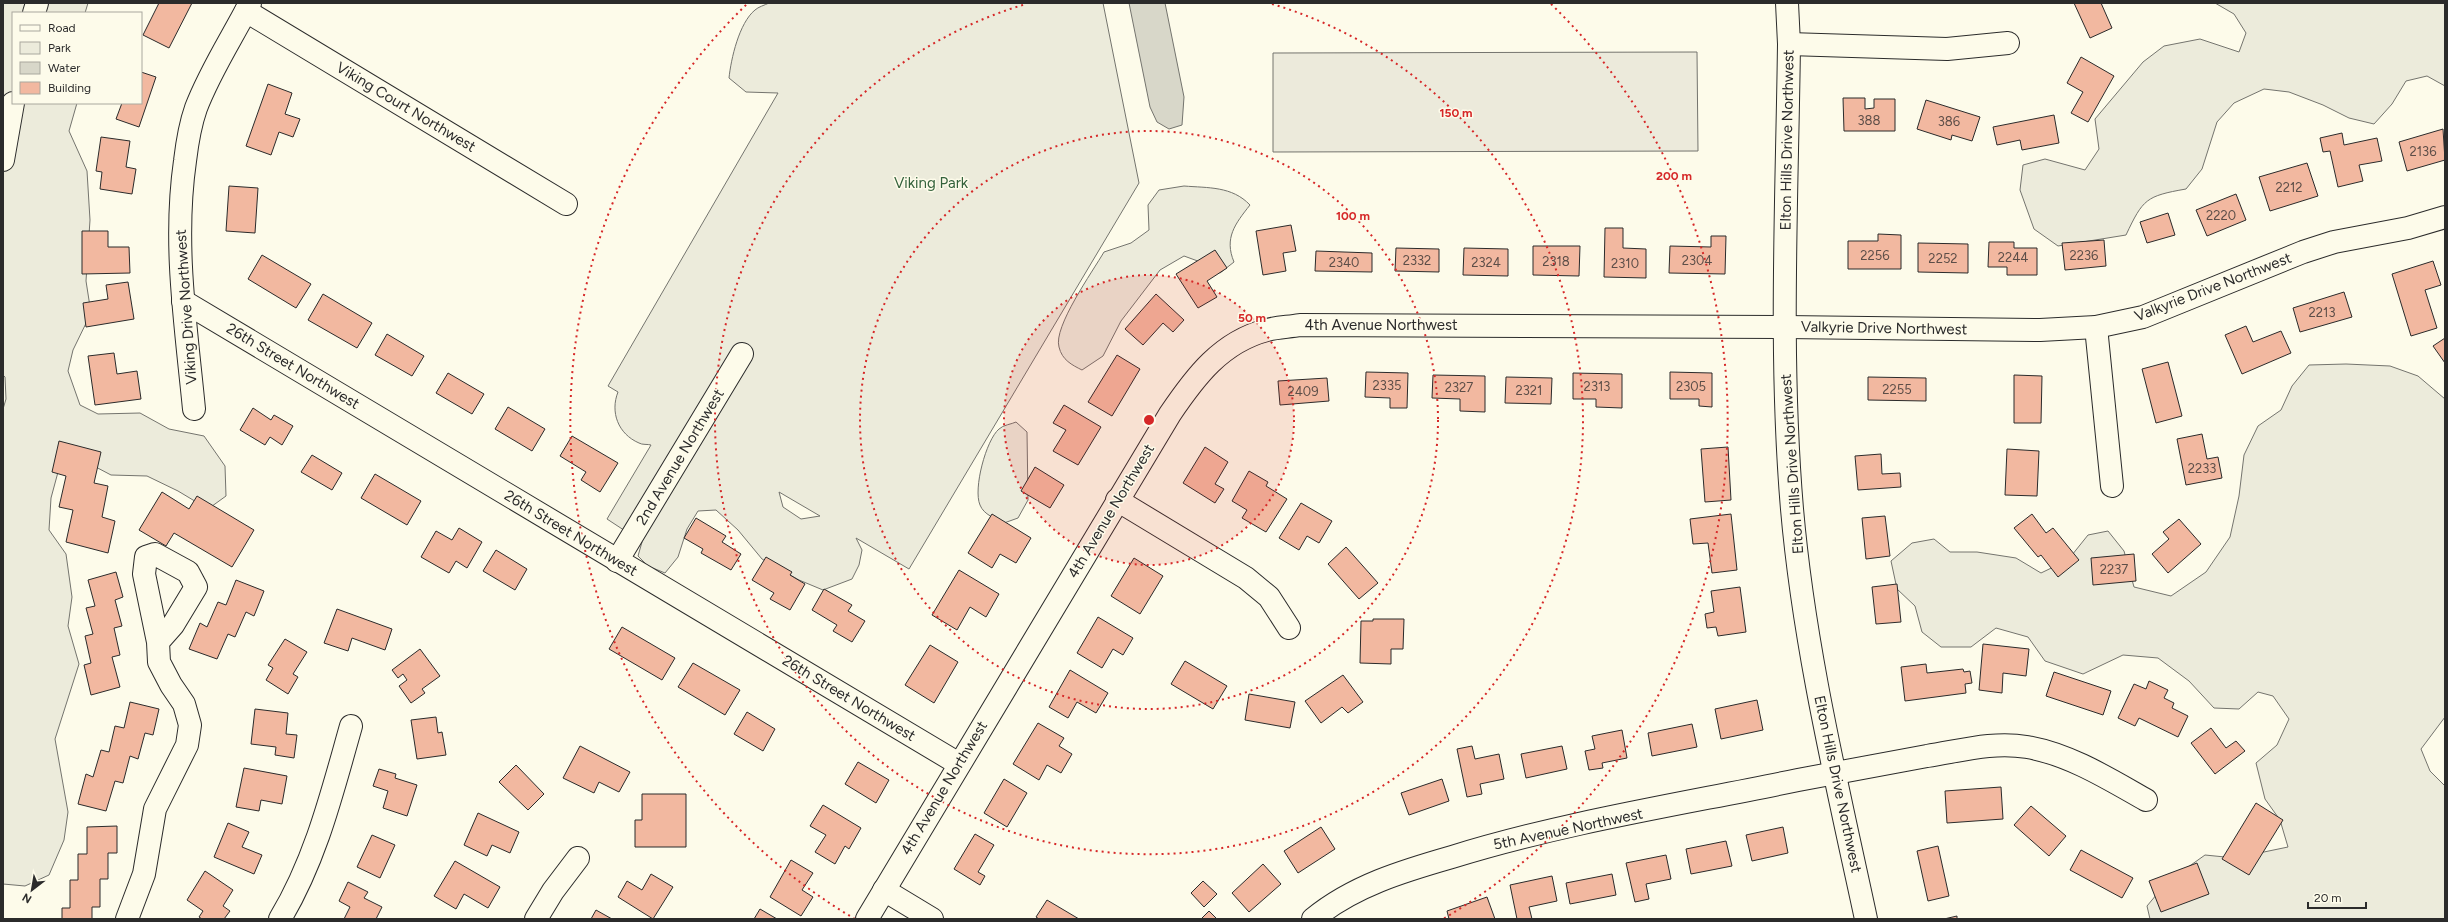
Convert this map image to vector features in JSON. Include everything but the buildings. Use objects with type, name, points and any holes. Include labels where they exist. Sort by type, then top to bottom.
[{"type":"street","name":"Elton Hills Drive Northwest","points":[[1787,3],[1789,44],[1785,327],[1792,509],[1808,634],[1834,773],[1866,919]]},
{"type":"street","name":"Viking Court Northwest","points":[[248,7],[566,204]]},
{"type":"street","name":"Viking Drive Northwest","points":[[194,409],[179,244],[181,190],[188,138],[196,109],[209,79],[248,7]]},
{"type":"street","points":[[1789,44],[1946,49],[2008,43]]},
{"type":"street","points":[[3,160],[13,104]]},
{"type":"street","name":"Valkyrie Drive Northwest","points":[[1785,327],[2040,330],[2096,327],[2150,314],[2327,244],[2408,228],[2445,217]]},
{"type":"street","name":"26th Street Northwest","points":[[183,301],[959,764]]},
{"type":"street","name":"4th Avenue Northwest","points":[[867,919],[1117,500],[1192,381],[1213,358],[1238,342],[1266,330],[1300,325],[1785,327]]},
{"type":"street","points":[[2096,327],[2112,486]]},
{"type":"street","name":"2nd Avenue Northwest","points":[[617,561],[742,354]]},
{"type":"street","points":[[1117,500],[1246,578],[1269,597],[1289,628]]},
{"type":"street","points":[[128,919],[144,874],[155,809],[189,736],[189,716],[184,704],[163,672],[159,662],[158,642]]},
{"type":"street","points":[[280,919],[309,863],[324,823],[350,726]]},
{"type":"street","name":"5th Avenue Northwest","points":[[1313,919],[1325,909],[1357,891],[1388,877],[1481,848],[1541,832],[1834,773],[1993,745],[2027,747],[2062,757],[2098,773],[2146,800]]},
{"type":"street","points":[[536,919],[553,891],[578,858]]},
{"type":"street","points":[[884,890],[932,919]]},
{"type":"green space","points":[[3,3],[88,3],[85,12],[12,12],[12,104],[77,104],[69,131],[87,171],[90,220],[86,281],[91,313],[73,350],[68,371],[80,405],[98,414],[140,413],[169,429],[204,436],[225,466],[226,496],[208,509],[178,491],[147,476],[111,475],[75,456],[61,461],[51,498],[49,530],[66,554],[72,597],[68,626],[79,664],[55,739],[68,812],[64,840],[49,875],[25,886],[3,884],[3,409],[6,399],[5,377],[3,375]]},
{"type":"green space","name":"Viking Park","points":[[769,3],[1103,3],[1139,183],[909,569],[856,538],[862,550],[859,565],[852,579],[823,590],[799,580],[762,559],[738,530],[716,510],[698,511],[687,529],[678,557],[665,573],[648,566],[638,556],[642,542],[607,519],[651,445],[640,444],[626,434],[621,428],[616,415],[615,407],[618,392],[608,386],[778,93],[746,92],[729,78],[734,52],[744,23],[755,10]],"holes":[[[779,492],[820,516],[801,519],[783,507]]]},
{"type":"green space","points":[[2215,3],[2445,3],[2445,86],[2427,76],[2406,81],[2392,104],[2374,124],[2349,118],[2323,105],[2289,92],[2264,89],[2234,103],[2217,122],[2202,169],[2186,189],[2162,194],[2147,201],[2137,214],[2126,235],[2058,246],[2034,229],[2020,190],[2023,165],[2045,159],[2085,170],[2099,149],[2095,119],[2143,62],[2164,46],[2200,39],[2239,52],[2246,33],[2234,14]]},
{"type":"green space","points":[[1184,186],[1228,191],[1243,199],[1250,205],[1236,225],[1231,238],[1230,246],[1234,262],[1220,273],[1206,264],[1184,256],[1160,270],[1121,321],[1103,356],[1082,370],[1068,362],[1060,352],[1059,347],[1059,338],[1062,326],[1075,299],[1104,252],[1131,243],[1149,230],[1148,205],[1159,190]]},
{"type":"green space","points":[[2346,364],[2390,366],[2418,376],[2445,399],[2445,717],[2421,749],[2430,771],[2445,786],[2445,919],[2150,919],[2147,906],[2167,882],[2205,855],[2235,858],[2288,847],[2280,820],[2265,799],[2256,763],[2277,745],[2289,719],[2273,696],[2258,692],[2239,709],[2214,708],[2189,681],[2158,658],[2123,655],[2083,674],[2045,661],[2028,637],[1996,628],[1971,647],[1941,647],[1922,632],[1915,606],[1897,589],[1891,561],[1912,543],[1934,539],[1950,552],[1977,552],[2016,558],[2041,573],[2068,560],[2088,535],[2108,531],[2124,551],[2134,587],[2171,596],[2206,572],[2230,537],[2239,496],[2244,455],[2258,426],[2281,410],[2292,386],[2309,365]]},
{"type":"green space","points":[[1016,422],[1027,432],[1028,500],[1018,518],[1004,523],[990,516],[984,511],[978,498],[978,488],[985,454],[994,435],[999,429]]},
{"type":"shaded area","points":[[1697,52],[1698,151],[1273,152],[1273,53]]},
{"type":"water","points":[[1129,3],[1165,3],[1184,97],[1182,125],[1169,129],[1157,122],[1150,107]]}]
